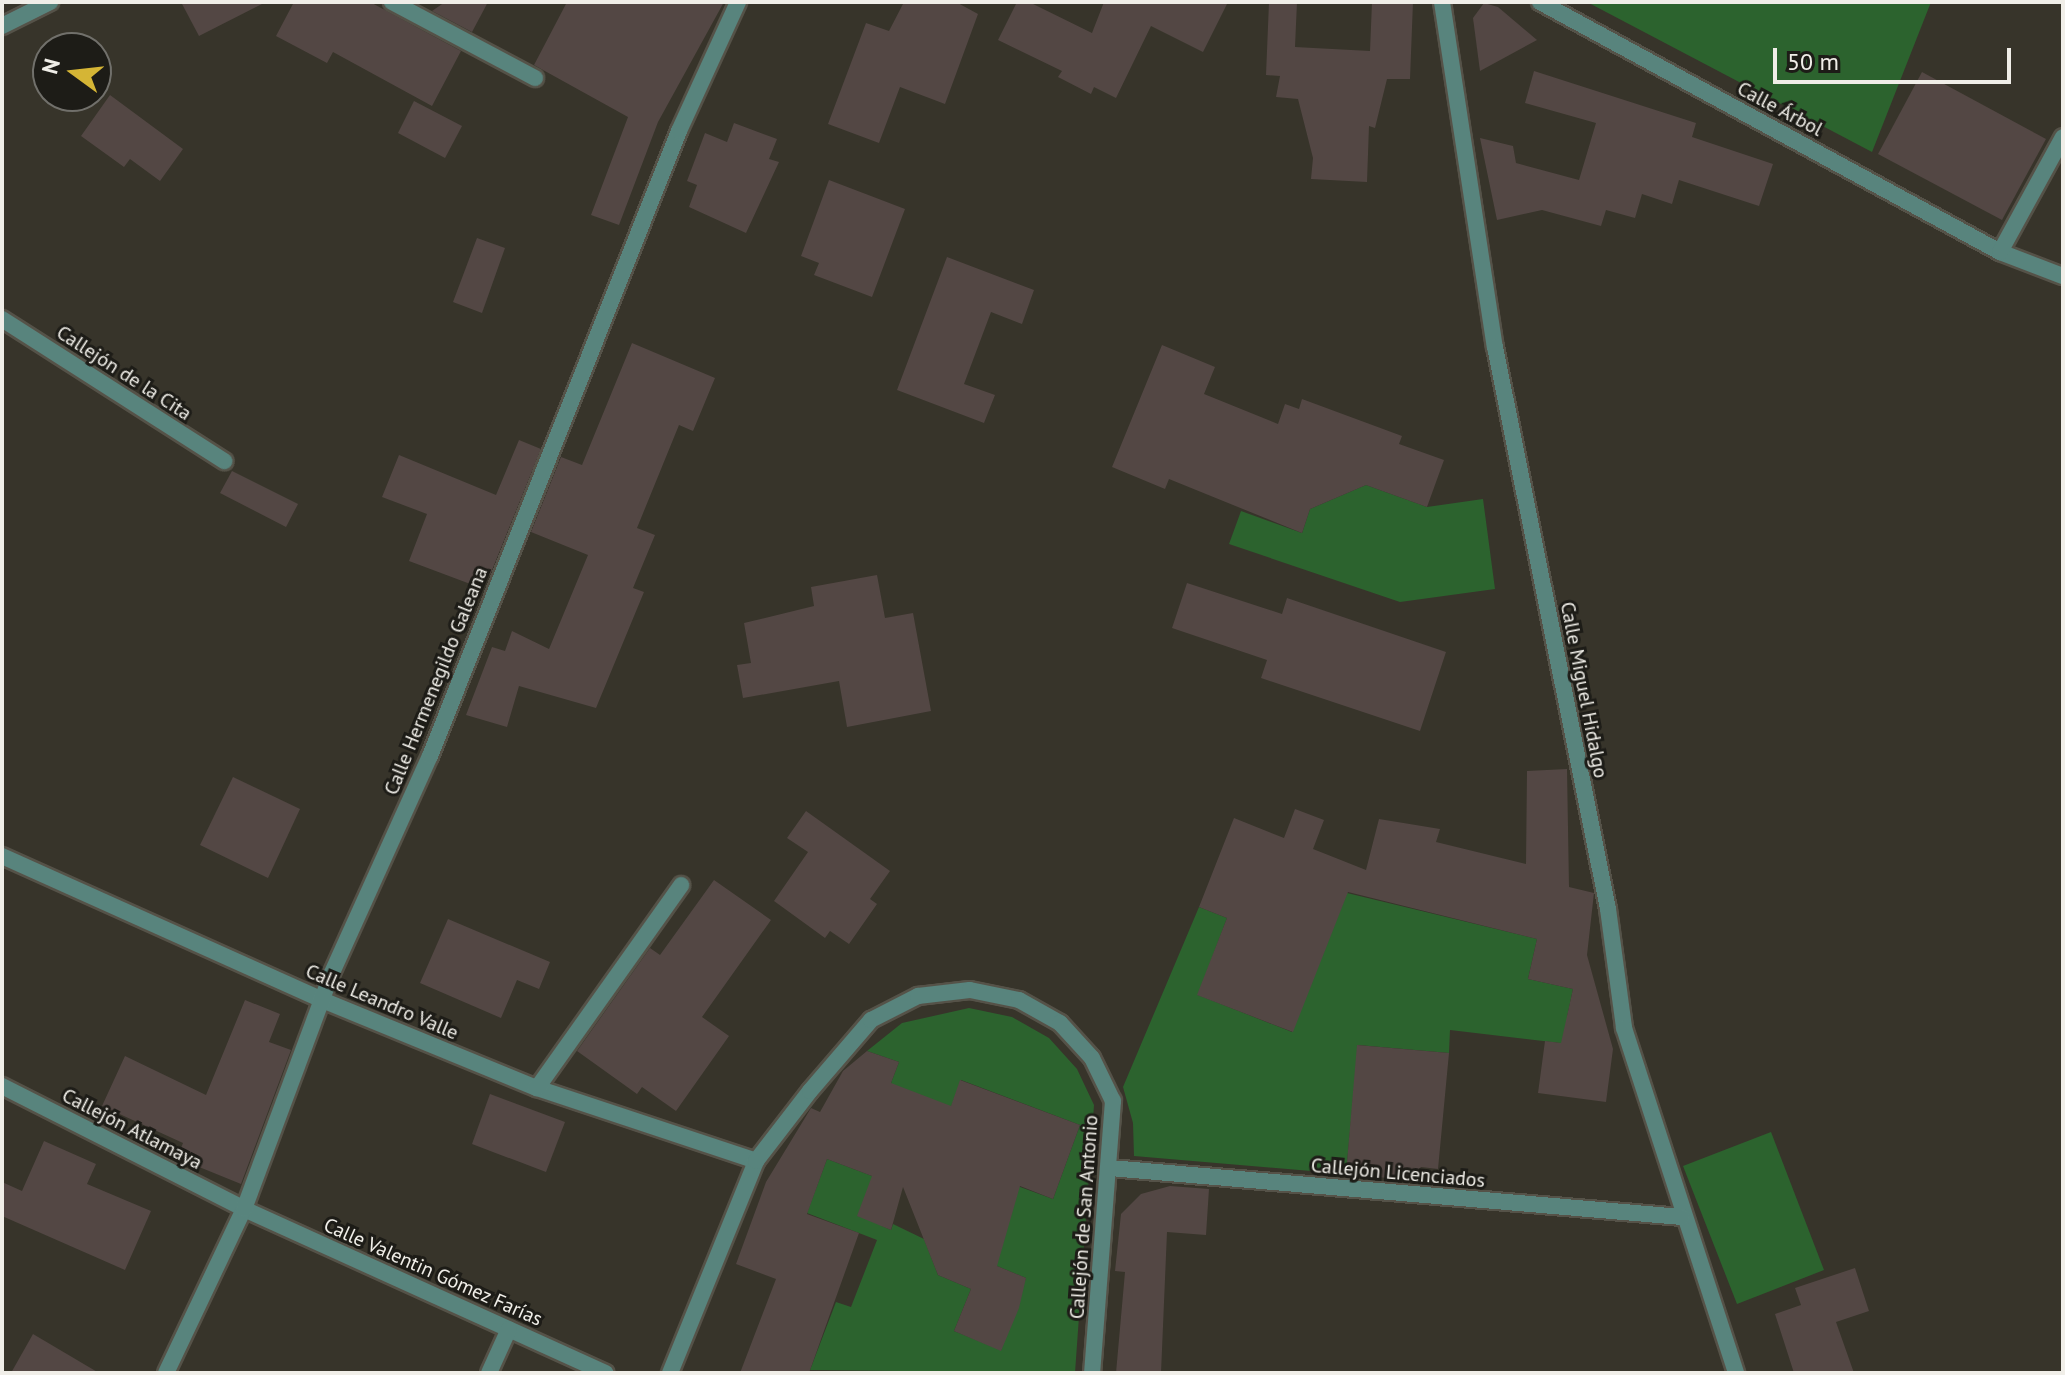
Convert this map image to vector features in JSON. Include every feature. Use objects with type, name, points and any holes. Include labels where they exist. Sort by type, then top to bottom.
[{"type":"street","points":[[2,26],[50,2]]},
{"type":"street","points":[[392,2],[535,78]]},
{"type":"street","name":"Calle Hermenegildo Galeana","points":[[166,1373],[244,1209],[322,1000],[430,756],[673,146],[738,2]]},
{"type":"street","name":"Calle Miguel Hidalgo","points":[[1442,2],[1495,347],[1608,909],[1624,1028],[1682,1217],[1736,1373]]},
{"type":"street","name":"Calle Árbol","points":[[1540,2],[2000,252],[2063,276]]},
{"type":"street","points":[[2000,252],[2063,137]]},
{"type":"street","name":"Callejón de la Cita","points":[[2,319],[224,461]]},
{"type":"street","name":"Calle Leandro Valle","points":[[2,856],[322,1000],[537,1088],[756,1161]]},
{"type":"street","points":[[537,1088],[681,885]]},
{"type":"street","name":"Callejón de San Antonio","points":[[670,1373],[756,1161],[871,1020],[918,996],[970,990],[1040,1009],[1092,1058],[1113,1101],[1092,1373]]},
{"type":"street","name":"Callejón Atlamaya","points":[[2,1086],[244,1209]]},
{"type":"street","name":"Callejón Licenciados","points":[[1110,1168],[1682,1217]]},
{"type":"street","name":"Calle Valentin Gómez Farías","points":[[244,1209],[605,1373]]},
{"type":"street","points":[[489,1373],[509,1329]]},
{"type":"green space","points":[[1587,2],[1931,2],[1872,152]]},
{"type":"green space","points":[[1366,485],[1427,507],[1483,499],[1495,589],[1400,602],[1229,544],[1241,511],[1302,533],[1310,509]]},
{"type":"green space","points":[[1347,893],[1537,939],[1528,979],[1573,989],[1567,1017],[1583,1021],[1577,1045],[1450,1030],[1449,1053],[1358,1045],[1346,1174],[1134,1156],[1133,1123],[1123,1087],[1199,907],[1227,918],[1198,995],[1292,1032]]},
{"type":"green space","points":[[969,1008],[1012,1017],[1049,1038],[1077,1069],[1094,1105],[1075,1373],[810,1370],[836,1302],[851,1307],[877,1240],[807,1213],[827,1159],[872,1176],[882,1226],[891,1230],[893,1224],[924,1239],[938,1275],[971,1289],[954,1331],[1001,1350],[1026,1278],[997,1266],[971,1169],[1053,1199],[1080,1125],[961,1080],[934,1153],[891,1083],[899,1062],[867,1051],[902,1023]]},
{"type":"green space","points":[[1771,1132],[1824,1270],[1737,1304],[1683,1166]]},
{"type":"building","points":[[181,2],[266,2],[199,36]]},
{"type":"building","points":[[294,2],[370,2],[461,51],[432,106],[333,52],[327,63],[276,36]]},
{"type":"building","points":[[445,2],[488,2],[472,32],[432,11]]},
{"type":"building","points":[[567,2],[724,2],[658,122],[619,225],[591,215],[628,117],[534,65]]},
{"type":"building","points":[[904,2],[956,2],[978,14],[945,104],[900,87],[879,143],[828,124],[866,23],[889,31]]},
{"type":"building","points":[[1017,2],[1029,2],[1092,33],[1104,2],[1228,2],[1203,52],[1151,26],[1116,98],[1094,87],[1091,94],[1058,77],[1062,71],[998,40]]},
{"type":"building","points":[[1269,2],[1297,2],[1295,47],[1370,51],[1372,2],[1413,2],[1410,79],[1387,79],[1375,128],[1369,126],[1367,182],[1311,179],[1313,158],[1298,99],[1276,97],[1280,76],[1266,75]]},
{"type":"building","points":[[1484,3],[1498,7],[1537,40],[1480,71],[1473,18]]},
{"type":"building","points":[[1534,71],[1696,123],[1692,137],[1773,164],[1759,206],[1679,180],[1672,204],[1642,194],[1635,218],[1606,210],[1601,226],[1542,210],[1497,220],[1480,138],[1513,146],[1516,163],[1579,180],[1596,123],[1525,103]]},
{"type":"building","points":[[1922,72],[2046,139],[2002,220],[1878,154]]},
{"type":"building","points":[[112,96],[183,149],[160,181],[130,159],[124,167],[81,136],[98,112],[112,112]]},
{"type":"building","points":[[414,101],[462,126],[445,158],[398,133]]},
{"type":"building","points":[[734,123],[777,139],[769,159],[779,162],[746,233],[689,207],[697,185],[687,181],[705,133],[727,142]]},
{"type":"building","points":[[829,180],[905,209],[872,297],[814,275],[819,263],[801,256]]},
{"type":"building","points":[[477,238],[505,248],[482,313],[453,302]]},
{"type":"building","points":[[947,257],[1034,290],[1022,324],[991,312],[964,384],[995,395],[984,423],[897,390]]},
{"type":"building","points":[[632,343],[715,378],[693,431],[679,425],[637,528],[655,535],[633,588],[644,592],[596,708],[519,686],[507,727],[466,715],[492,647],[505,651],[512,631],[549,649],[588,555],[531,532],[561,457],[582,465]]},
{"type":"building","points":[[1162,345],[1215,367],[1204,394],[1278,424],[1285,404],[1299,409],[1302,399],[1402,436],[1399,444],[1444,460],[1427,507],[1366,485],[1310,509],[1302,533],[1169,479],[1165,489],[1112,467]]},
{"type":"building","points":[[519,440],[541,449],[490,575],[478,571],[473,585],[409,561],[427,514],[382,497],[399,455],[496,495]]},
{"type":"building","points":[[232,471],[298,504],[286,527],[220,493]]},
{"type":"building","points":[[877,575],[885,618],[913,613],[931,711],[847,727],[839,681],[743,698],[737,665],[751,663],[744,623],[814,606],[811,587]]},
{"type":"building","points":[[1187,583],[1282,614],[1287,598],[1446,652],[1420,731],[1261,678],[1267,660],[1172,628]]},
{"type":"building","points":[[1567,769],[1569,887],[1594,893],[1587,955],[1613,1049],[1606,1102],[1538,1093],[1545,1041],[1561,1043],[1573,989],[1528,979],[1537,939],[1348,892],[1293,1032],[1197,995],[1227,918],[1199,907],[1234,818],[1284,838],[1295,809],[1324,820],[1313,849],[1366,870],[1379,819],[1440,829],[1436,842],[1526,864],[1527,771]]},
{"type":"building","points":[[233,777],[300,809],[268,878],[200,845]]},
{"type":"building","points":[[806,811],[890,871],[870,899],[877,904],[849,944],[830,931],[825,938],[774,901],[808,852],[787,838]]},
{"type":"building","points":[[714,880],[771,920],[702,1017],[729,1036],[676,1111],[642,1087],[637,1094],[577,1051],[650,948],[660,955]]},
{"type":"building","points":[[448,919],[550,962],[539,989],[517,980],[501,1018],[420,983]]},
{"type":"building","points":[[245,1000],[280,1014],[269,1042],[291,1050],[241,1184],[177,1158],[183,1143],[102,1106],[125,1056],[206,1095]]},
{"type":"building","points":[[1357,1045],[1449,1053],[1438,1169],[1421,1167],[1409,1180],[1346,1174]]},
{"type":"building","points":[[867,1051],[899,1062],[891,1083],[951,1106],[960,1080],[1080,1125],[1053,1199],[1020,1186],[997,1266],[1026,1278],[1019,1308],[1001,1351],[954,1331],[971,1289],[938,1275],[903,1187],[891,1230],[857,1216],[872,1176],[827,1159],[807,1214],[859,1233],[809,1373],[740,1373],[776,1279],[736,1264],[766,1182],[811,1108],[820,1112],[843,1071]]},
{"type":"building","points":[[490,1094],[565,1122],[546,1172],[472,1144]]},
{"type":"building","points":[[44,1141],[96,1164],[87,1184],[151,1211],[125,1270],[2,1216],[2,1182],[22,1191]]},
{"type":"building","points":[[1170,1186],[1209,1189],[1206,1235],[1167,1232],[1161,1373],[1116,1373],[1125,1272],[1115,1271],[1121,1214],[1141,1194]]},
{"type":"building","points":[[1855,1268],[1869,1311],[1836,1322],[1854,1373],[1794,1373],[1775,1314],[1801,1305],[1795,1288]]},
{"type":"building","points":[[33,1334],[99,1373],[11,1373]]}]
